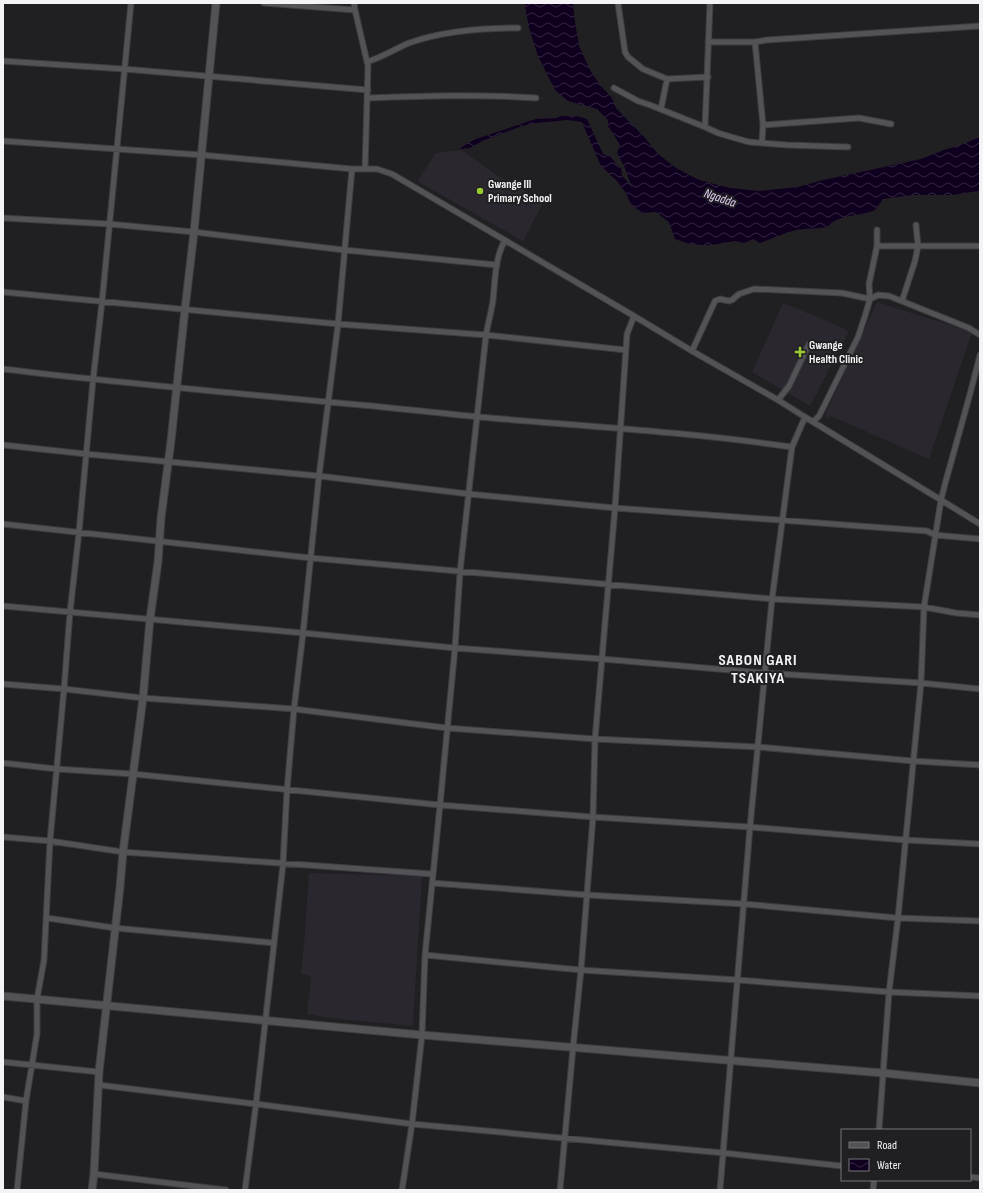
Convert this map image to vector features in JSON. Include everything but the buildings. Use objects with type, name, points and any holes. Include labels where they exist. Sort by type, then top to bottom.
[{"type":"main road","points":[[92,1190],[99,1072],[123,852],[143,698],[161,518],[169,462],[202,155],[216,3]]},
{"type":"main road","points":[[3,996],[422,1035],[883,1073],[980,1083]]},
{"type":"street","points":[[17,1190],[26,1101],[37,1034],[37,999],[44,960],[50,841],[70,612],[131,3]]},
{"type":"street","points":[[264,3],[355,10]]},
{"type":"street","points":[[354,3],[367,62],[368,98],[364,169]]},
{"type":"street","points":[[618,3],[624,52],[628,57],[643,69],[667,79],[708,77]]},
{"type":"street","points":[[705,127],[710,3]]},
{"type":"street","points":[[708,42],[755,42],[980,26]]},
{"type":"street","points":[[367,62],[409,43],[430,36],[469,30],[518,28]]},
{"type":"street","points":[[755,42],[763,125],[762,142]]},
{"type":"street","points":[[3,61],[124,69],[368,90]]},
{"type":"street","points":[[661,109],[667,79]]},
{"type":"street","points":[[614,88],[638,101],[718,133],[749,142],[848,147]]},
{"type":"street","points":[[368,98],[468,96],[536,98]]},
{"type":"street","points":[[763,125],[859,118],[891,124]]},
{"type":"street","points":[[3,142],[202,155],[352,169],[377,169],[392,174],[778,400],[980,524]]},
{"type":"street","points":[[245,1190],[283,864],[287,790],[294,708],[338,324],[352,169]]},
{"type":"street","points":[[3,218],[109,224],[194,232],[344,250],[497,265]]},
{"type":"street","points":[[902,301],[915,261],[918,246],[916,225]]},
{"type":"street","points":[[813,422],[819,416],[858,337],[870,299],[869,284],[877,246],[877,230]]},
{"type":"street","points":[[402,1190],[412,1124],[422,1035],[425,955],[455,648],[460,572],[470,494],[486,335],[497,265],[501,246],[505,240]]},
{"type":"street","points":[[877,246],[980,246]]},
{"type":"street","points":[[692,351],[715,301],[720,299],[729,301],[738,294],[754,289],[842,293],[870,299],[878,295],[889,296],[969,328],[980,335]]},
{"type":"street","points":[[3,292],[338,324],[486,335],[626,350]]},
{"type":"street","points":[[560,1190],[582,970],[593,817],[595,739],[609,585],[627,334],[634,316]]},
{"type":"street","points":[[778,400],[789,386],[809,344]]},
{"type":"street","points":[[878,1129],[889,992],[898,918],[904,840],[920,683],[924,607],[941,500],[980,355]]},
{"type":"street","points":[[3,369],[93,380],[478,417],[621,428],[792,447]]},
{"type":"street","points":[[720,1190],[750,827],[772,599],[792,447],[805,417]]},
{"type":"street","points":[[3,445],[320,476],[470,494],[615,508],[782,519],[926,531],[935,535],[980,539]]},
{"type":"street","points":[[3,524],[311,558],[460,572],[772,599],[924,607],[956,613],[980,615]]},
{"type":"street","points":[[3,606],[455,648],[765,673],[920,683],[980,689]]},
{"type":"street","points":[[3,684],[143,698],[294,708],[447,728],[595,739],[758,747],[913,761],[980,765]]},
{"type":"street","points":[[3,763],[133,774],[440,805],[750,827],[904,840],[980,844]]},
{"type":"street","points":[[3,837],[50,841],[123,852],[432,874]]},
{"type":"street","points":[[432,883],[587,895],[744,904],[898,918],[980,922]]},
{"type":"street","points":[[47,918],[115,928],[274,943]]},
{"type":"street","points":[[425,955],[582,970],[889,992],[980,996]]},
{"type":"street","points":[[3,1062],[99,1072]]},
{"type":"street","points":[[99,1085],[412,1124],[724,1153],[841,1166]]},
{"type":"street","points":[[3,1097],[26,1101]]},
{"type":"street","points":[[94,1174],[226,1190]]},
{"type":"shaded area","name":"Gwange III Primary School","points":[[461,150],[498,176],[544,201],[523,241],[417,181],[436,153]]},
{"type":"shaded area","points":[[877,302],[972,332],[929,459],[831,416],[829,418],[825,415]]},
{"type":"shaded area","name":"Gwange Health Clinic","points":[[783,303],[849,331],[810,406],[752,372]]},
{"type":"shaded area","points":[[309,873],[422,876],[413,1026],[329,1018],[307,1014],[311,976],[301,974]]},
{"type":"water","name":"Ngadda","points":[[526,3],[573,3],[579,46],[590,70],[600,85],[612,98],[616,108],[646,139],[658,154],[676,168],[699,180],[730,188],[759,191],[798,187],[921,159],[980,137],[980,189],[978,191],[952,195],[912,195],[883,199],[873,211],[868,213],[836,220],[828,227],[796,230],[760,243],[753,239],[744,243],[735,241],[712,245],[702,245],[690,244],[675,239],[669,222],[656,212],[643,213],[631,205],[626,193],[616,180],[601,166],[582,122],[567,120],[522,126],[482,141],[470,148],[460,149],[462,146],[476,139],[536,119],[576,116],[587,119],[603,154],[611,157],[621,168],[622,175],[632,188],[625,168],[617,153],[620,145],[608,126],[608,120],[597,109],[568,101],[555,90],[538,56],[529,28],[525,6]]},
{"type":"place","name":"Gwange III Primary School","points":[[480,191]]},
{"type":"place","name":"Gwange Health Clinic","points":[[800,352]]},
{"type":"district","name":"SABON GARI TSAKIYA","points":[[758,669]]}]
